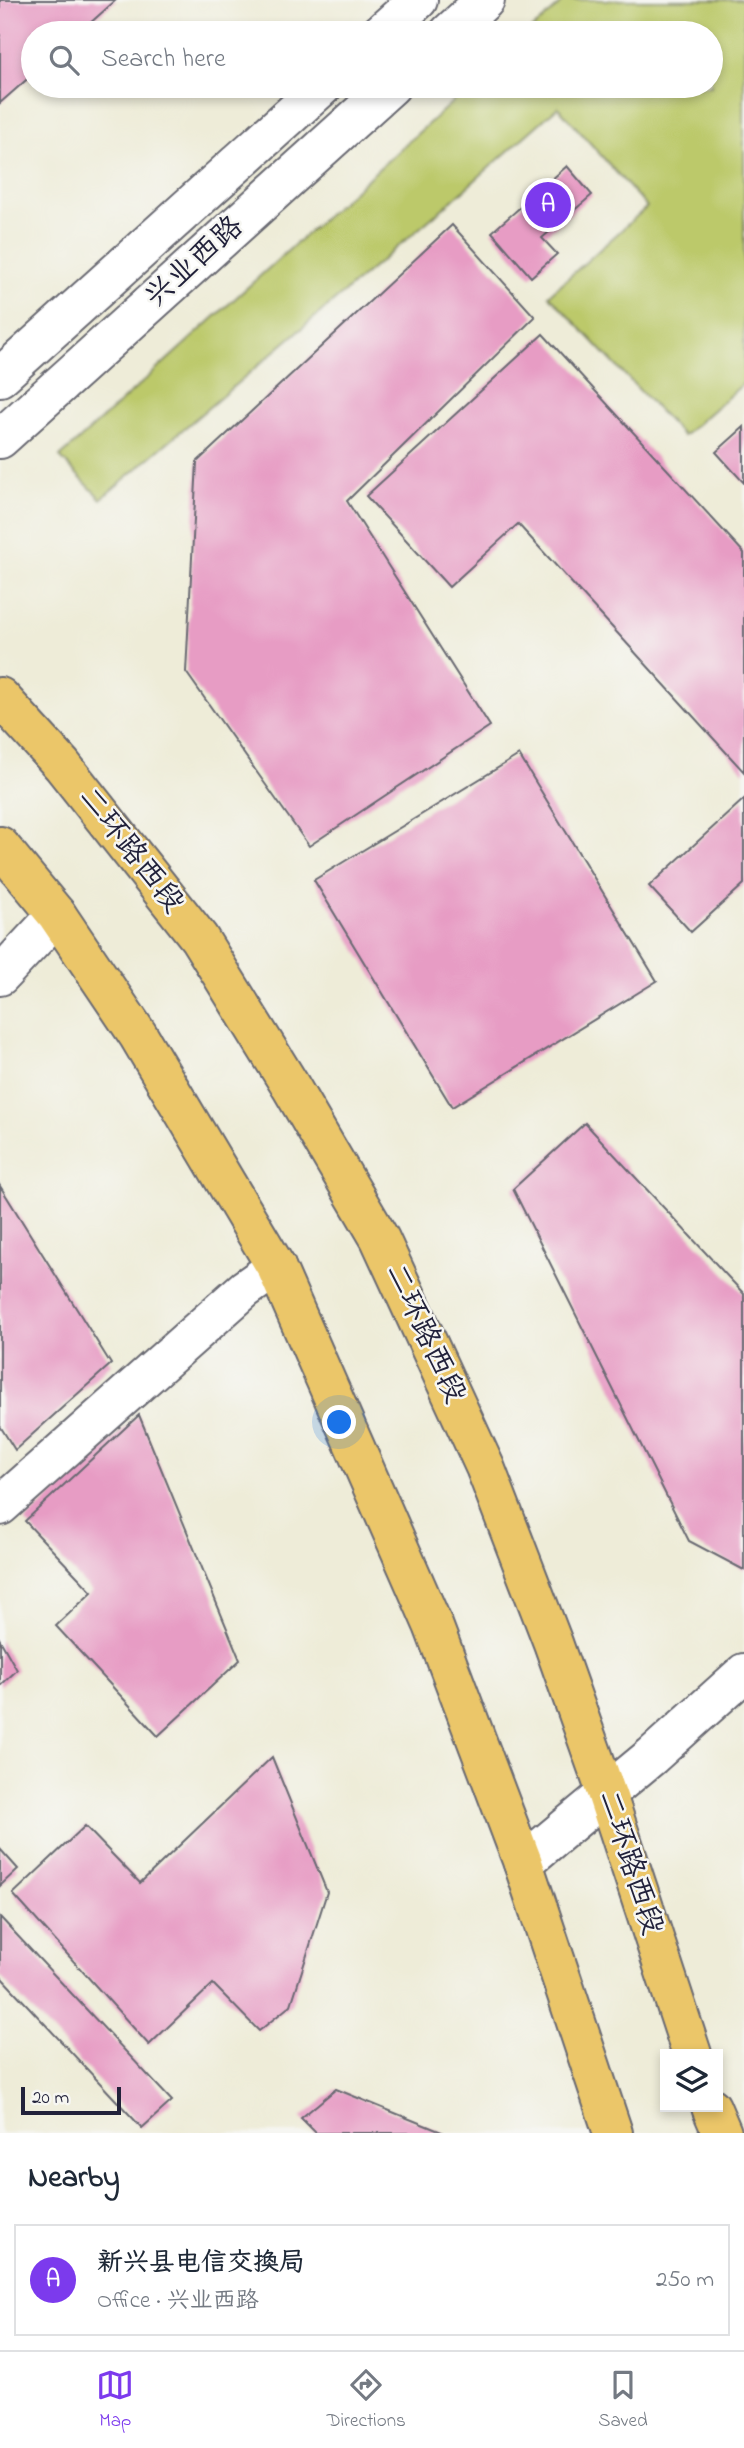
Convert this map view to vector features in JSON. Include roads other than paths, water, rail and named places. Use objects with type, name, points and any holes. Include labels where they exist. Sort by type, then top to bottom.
[{"type":"main road","name":"二环路西段","points":[[0,697],[62,765],[199,938],[380,1239],[485,1467],[553,1643],[607,1795],[690,2049]]},
{"type":"main road","points":[[0,846],[57,915],[138,1035],[276,1267],[433,1625],[523,1864],[612,2133]]},
{"type":"main road","points":[[713,2112],[722,2133]]},
{"type":"street","points":[[394,21],[418,0]]},
{"type":"street","points":[[462,21],[485,0]]},
{"type":"street","name":"兴业西路","points":[[0,377],[310,98]]},
{"type":"street","name":"兴业西路","points":[[0,439],[378,98]]},
{"type":"street","points":[[0,976],[57,915]]},
{"type":"street","points":[[0,1506],[245,1289],[276,1267]]},
{"type":"street","points":[[523,1864],[607,1795],[744,1673]]},
{"type":"place","name":"新兴县电信交换局","points":[[548,205]]}]
